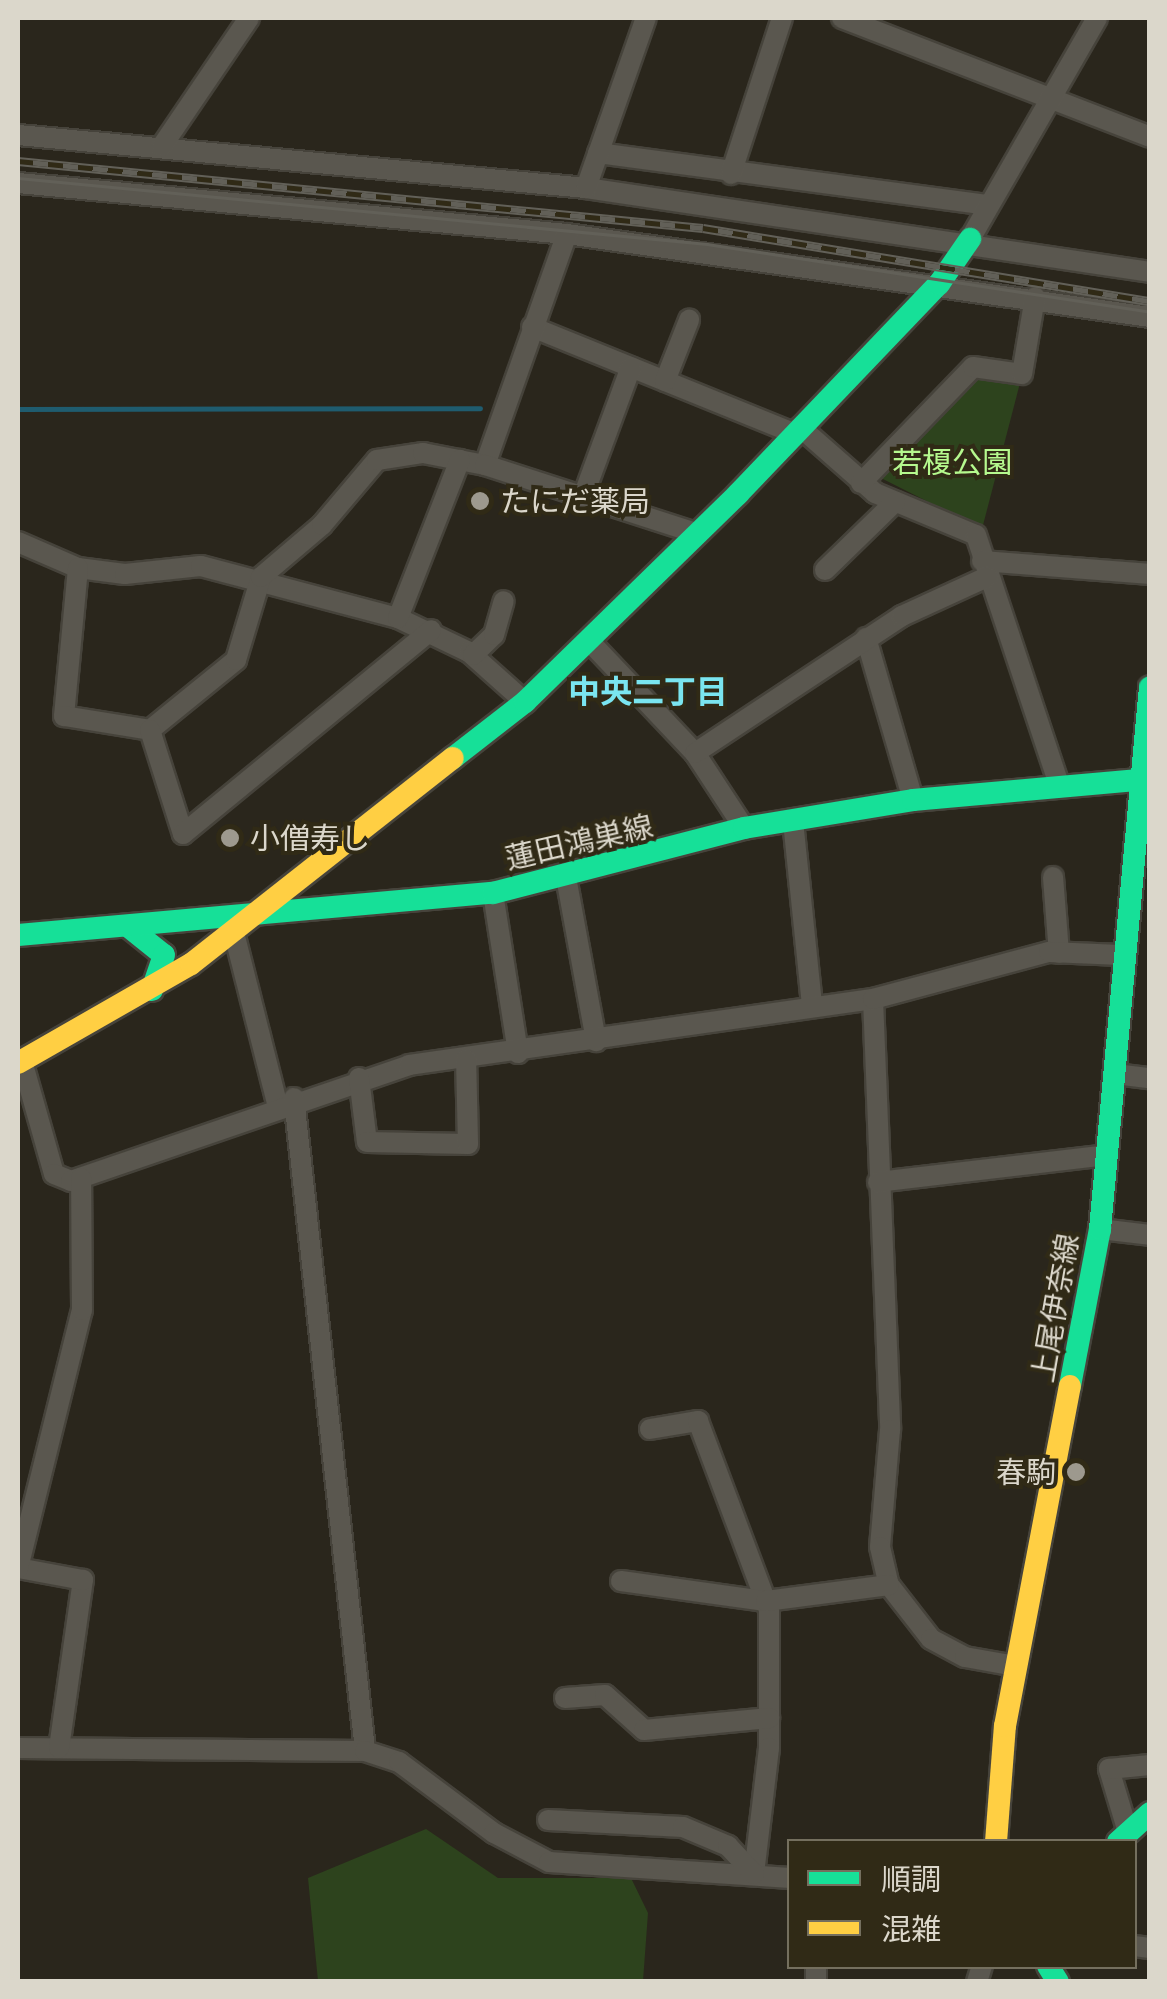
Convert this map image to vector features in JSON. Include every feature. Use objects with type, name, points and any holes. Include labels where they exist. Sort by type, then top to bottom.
[{"type":"street","points":[[162,146],[249,18]]},
{"type":"street","points":[[586,188],[646,18]]},
{"type":"street","points":[[732,174],[782,18]]},
{"type":"street","points":[[842,18],[869,22],[1053,93],[1150,138]]},
{"type":"street","points":[[1097,18],[970,239],[939,284],[590,642],[525,702],[265,911],[152,990],[20,1062],[54,1174],[81,1178],[285,1100],[358,1078],[466,1058],[873,1000],[1060,953],[1120,955]]},
{"type":"street","points":[[18,136],[162,146],[586,188],[970,239],[1150,272]]},
{"type":"street","points":[[598,153],[732,174],[989,205]]},
{"type":"street","points":[[18,183],[567,234],[1035,297],[1150,317]]},
{"type":"street","points":[[485,464],[567,234]]},
{"type":"street","points":[[861,484],[974,367],[1022,374],[1035,297]]},
{"type":"street","points":[[665,380],[689,320]]},
{"type":"street","points":[[532,327],[798,430],[861,484],[976,535],[984,569],[1060,787]]},
{"type":"street","points":[[584,494],[632,367]]},
{"type":"street","points":[[78,568],[64,716],[150,730],[236,660],[260,577],[322,526],[376,460],[402,453],[485,464],[698,534]]},
{"type":"street","points":[[398,618],[460,460]]},
{"type":"street","points":[[826,570],[896,502]]},
{"type":"street","points":[[18,542],[78,568],[125,574],[201,566],[260,577],[398,618],[432,630],[473,655],[525,702]]},
{"type":"street","points":[[695,753],[866,638],[984,569],[1150,574]]},
{"type":"street","points":[[473,655],[494,634],[504,601]]},
{"type":"street","points":[[150,730],[182,834],[432,630]]},
{"type":"street","points":[[866,638],[913,800]]},
{"type":"street","points":[[590,642],[695,753],[744,828]]},
{"type":"street","name":"上尾伊奈線","points":[[996,1839],[1016,1666],[1100,1229],[1115,1074],[1120,955],[1143,779],[1150,687]]},
{"type":"street","name":"蓮田鴻巣線","points":[[18,935],[493,893],[744,828],[913,800],[1143,779]]},
{"type":"street","points":[[793,820],[812,1006]]},
{"type":"street","points":[[1054,876],[1060,953]]},
{"type":"street","points":[[566,877],[596,1040]]},
{"type":"street","points":[[493,893],[518,1053]]},
{"type":"street","points":[[130,928],[164,955],[152,990]]},
{"type":"street","points":[[234,933],[285,1100],[366,1752]]},
{"type":"street","points":[[873,1000],[890,1430],[880,1547],[889,1584],[932,1639],[965,1658],[1016,1666]]},
{"type":"street","points":[[358,1078],[367,1142],[468,1144],[466,1058]]},
{"type":"street","points":[[1115,1074],[1150,1078]]},
{"type":"street","points":[[878,1182],[1107,1155]]},
{"type":"street","points":[[60,1748],[83,1580],[18,1568],[82,1310],[81,1178]]},
{"type":"street","points":[[1100,1229],[1150,1235]]},
{"type":"street","points":[[650,1430],[698,1421],[766,1602],[770,1718],[754,1874]]},
{"type":"street","points":[[621,1581],[766,1602],[889,1584]]},
{"type":"street","points":[[565,1698],[605,1695],[644,1730],[770,1718]]},
{"type":"street","points":[[18,1748],[366,1752],[399,1762],[550,1862],[787,1878]]},
{"type":"street","points":[[1150,1765],[1109,1770],[1123,1836],[1150,1812]]},
{"type":"street","points":[[548,1820],[683,1827],[728,1846],[754,1874]]},
{"type":"green space","name":"若榎公園","points":[[973,374],[1020,383],[982,529],[877,476]]},
{"type":"green space","points":[[426,1829],[498,1878],[631,1878],[648,1913],[643,1981],[318,1981],[308,1878]]},
{"type":"waterway","points":[[18,409],[480,408]]},
{"type":"tram line","points":[[18,178],[707,244],[1150,312]]},
{"type":"railway","points":[[18,161],[703,228],[1150,301]]},
{"type":"traffic: fast","points":[[453,758],[525,702],[738,494],[939,284],[970,239]]},
{"type":"traffic: fast","points":[[1070,1386],[1100,1229],[1150,687]]},
{"type":"traffic: fast","points":[[18,935],[493,893],[744,828],[913,800],[1150,779]]},
{"type":"traffic: fast","points":[[130,928],[164,955],[152,990]]},
{"type":"traffic: fast","points":[[1121,1839],[1150,1813]]},
{"type":"traffic: fast","points":[[1050,1969],[1058,1982]]},
{"type":"traffic: slow","points":[[18,1063],[191,964],[453,758]]},
{"type":"traffic: slow","points":[[996,1839],[1005,1726],[1070,1386]]},
{"type":"place","name":"たにだ薬局","points":[[480,501]]},
{"type":"place","name":"小僧寿し","points":[[230,838]]},
{"type":"place","name":"春駒","points":[[1076,1472]]},
{"type":"district","name":"中央二丁目","points":[[648,691]]}]
